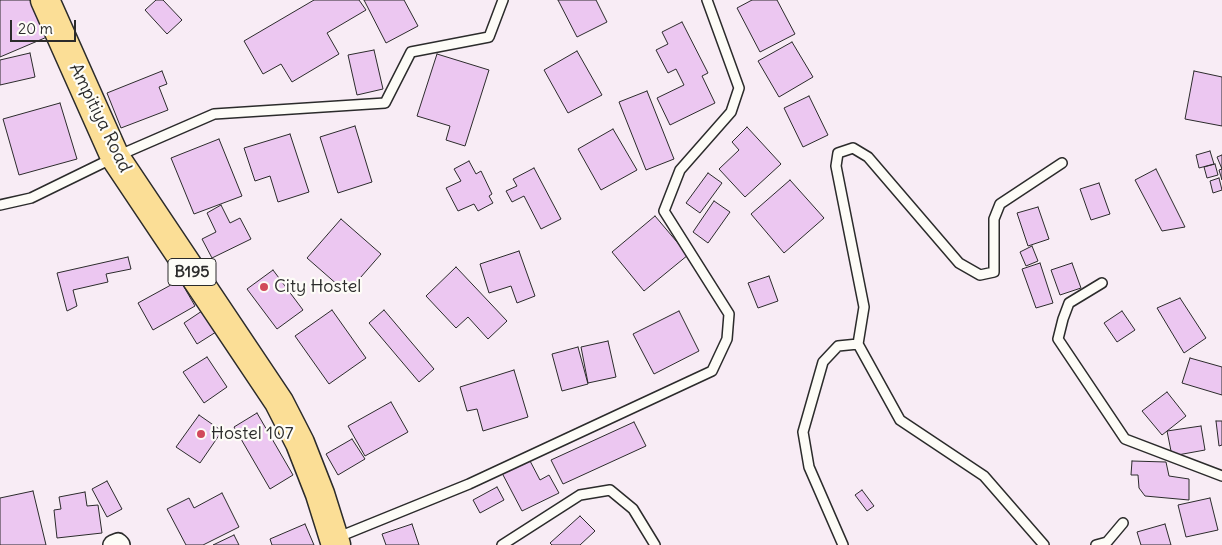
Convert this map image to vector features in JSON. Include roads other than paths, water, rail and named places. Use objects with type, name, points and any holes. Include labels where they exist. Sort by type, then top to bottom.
[{"type":"main road","name":"Ampitiya Road","points":[[44,0],[115,157],[279,402],[300,443],[320,494],[335,542]]},
{"type":"street","points":[[113,545],[118,543],[120,545]]},
{"type":"lane","points":[[0,205],[31,198],[115,157],[214,114],[385,103],[411,52],[488,37],[503,0]]},
{"type":"lane","points":[[335,542],[469,484],[712,371],[727,339],[730,314],[664,211],[680,170],[731,112],[739,88],[707,0]]},
{"type":"lane","points":[[1044,545],[984,476],[900,420],[858,344],[864,307],[836,166],[838,153],[853,148],[868,157],[959,263],[980,275],[994,272],[994,219],[1000,204],[1062,163]]},
{"type":"lane","points":[[1102,282],[1069,303],[1062,319],[1058,339],[1125,439],[1222,476]]},
{"type":"lane","points":[[842,545],[809,468],[803,432],[823,362],[838,346],[858,344]]},
{"type":"lane","points":[[502,545],[580,495],[610,490],[633,510],[655,545]]},
{"type":"lane","points":[[1096,545],[1107,542],[1123,523]]},
{"type":"place","name":"City Hostel","points":[[264,287]]},
{"type":"place","name":"Hostel 107","points":[[201,434]]}]
